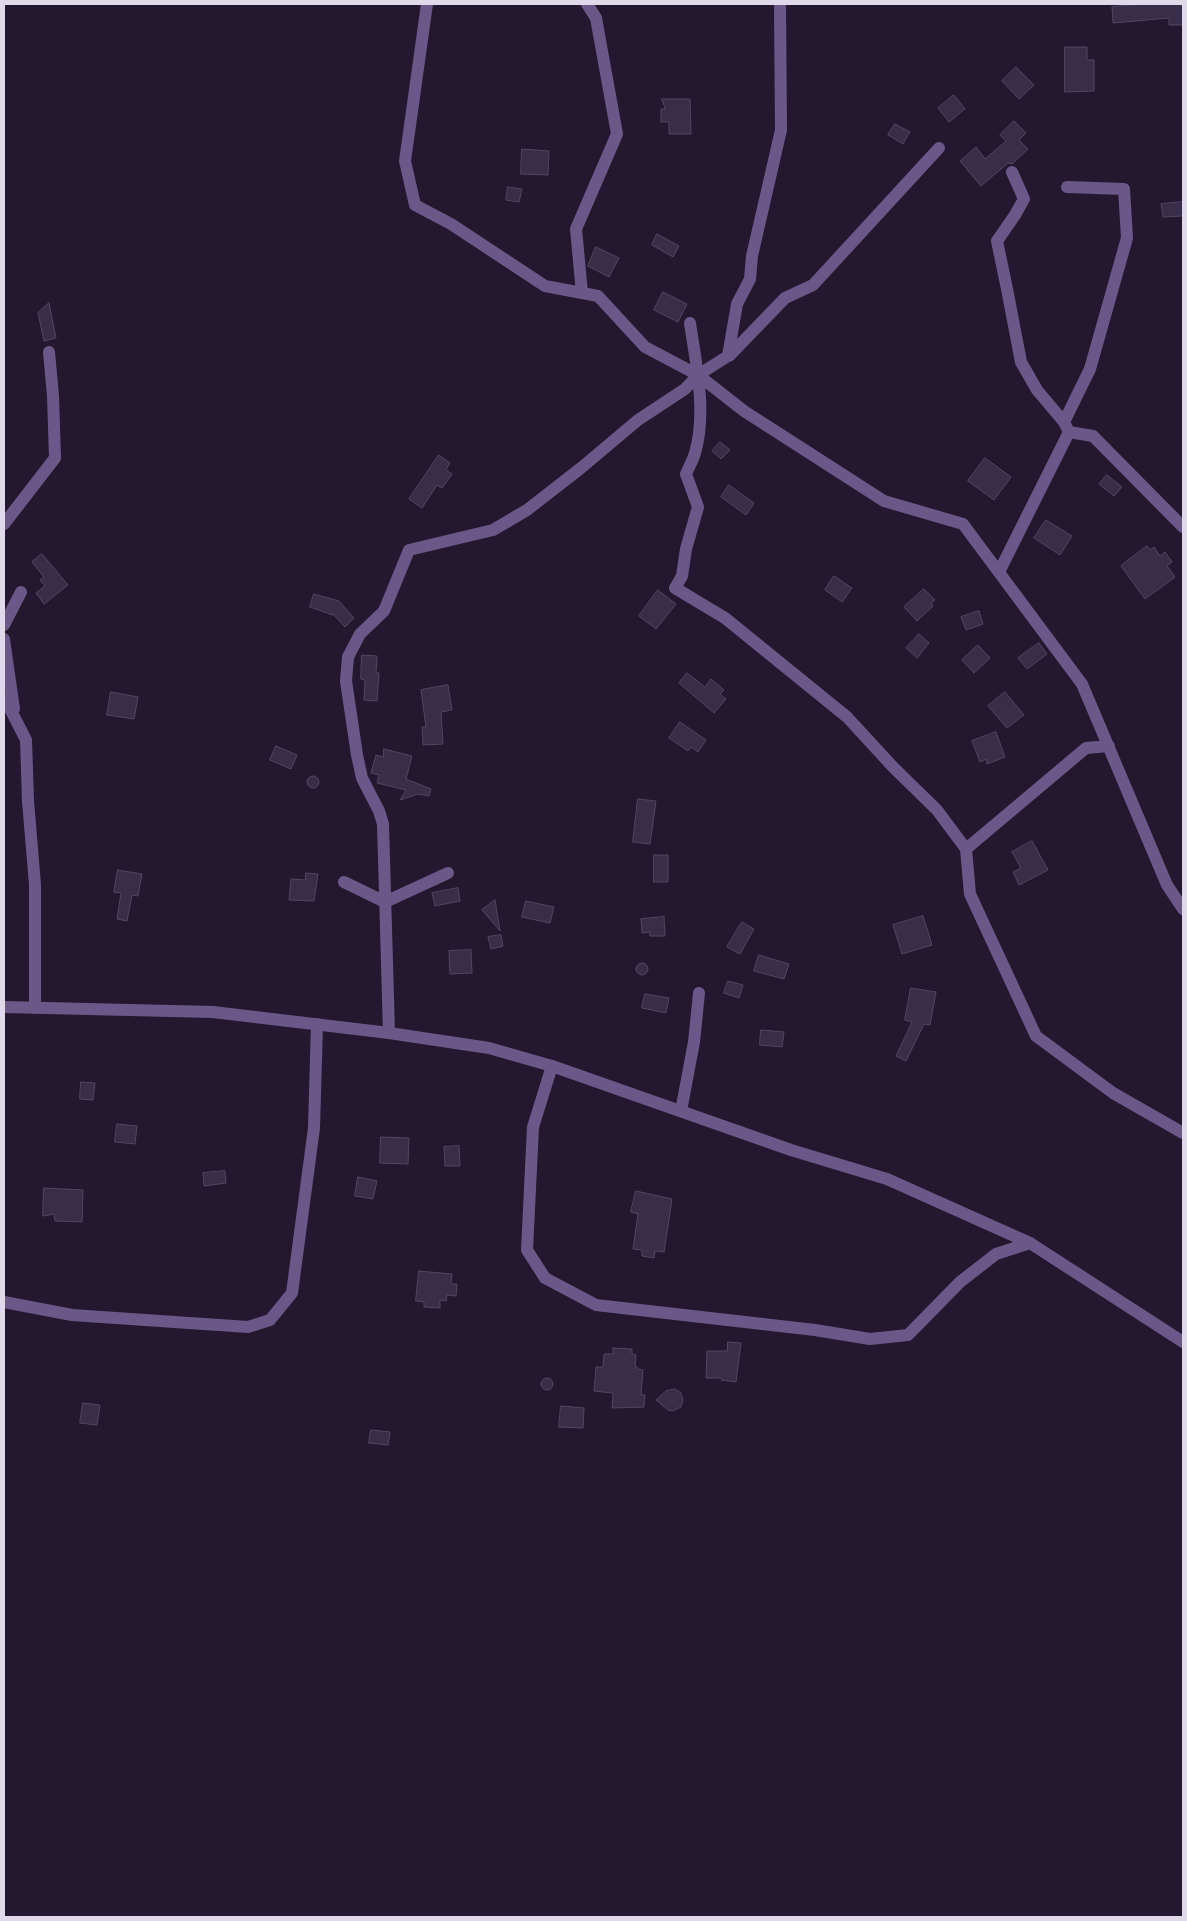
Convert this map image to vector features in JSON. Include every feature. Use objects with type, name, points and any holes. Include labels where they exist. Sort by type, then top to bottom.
[{"type":"street","points":[[427,4],[406,161],[415,205],[451,224],[545,286],[598,296],[645,347],[698,375],[744,411],[884,501],[963,524],[1082,684],[1167,885],[1183,909]]},
{"type":"street","points":[[582,293],[576,229],[618,134],[596,18],[588,4]]},
{"type":"street","points":[[728,356],[737,304],[750,279],[752,256],[781,130],[780,4]]},
{"type":"street","points":[[389,1033],[383,824],[379,811],[362,778],[346,681],[348,657],[360,634],[384,611],[409,550],[493,530],[527,510],[638,420],[685,390],[698,375],[728,356],[785,298],[813,286],[939,148]]},
{"type":"street","points":[[1012,172],[1024,199],[996,241],[1008,289],[1020,362],[1037,390],[1067,427],[1093,436],[1183,527]]},
{"type":"street","points":[[998,572],[1067,427],[1090,369],[1127,238],[1124,189],[1067,187]]},
{"type":"street","points":[[690,323],[698,375],[700,412],[695,452],[686,474],[698,507],[686,549],[682,576],[675,588],[725,618],[847,717],[936,810],[966,849],[970,894],[1036,1036],[1113,1093],[1183,1133]]},
{"type":"street","points":[[4,524],[55,458],[53,396],[49,352]]},
{"type":"street","points":[[4,625],[21,592]]},
{"type":"street","points":[[4,639],[15,720]]},
{"type":"street","points":[[4,697],[26,740],[28,801],[35,885],[36,1008]]},
{"type":"street","points":[[966,849],[1086,748],[1109,746]]},
{"type":"street","points":[[385,902],[448,873]]},
{"type":"street","points":[[344,882],[385,902]]},
{"type":"street","points":[[681,1111],[694,1042],[699,993]]},
{"type":"street","points":[[4,1007],[213,1012],[389,1033],[489,1048],[552,1066],[791,1150],[887,1179],[1030,1244],[1183,1342]]},
{"type":"street","points":[[4,1302],[72,1315],[248,1327],[270,1320],[292,1293],[314,1128],[316,1024]]},
{"type":"street","points":[[552,1066],[533,1127],[527,1250],[545,1278],[596,1305],[815,1330],[870,1339],[908,1335],[960,1282],[996,1254],[1030,1244]]},
{"type":"building","points":[[1145,4],[1183,4],[1183,25],[1169,25],[1169,18],[1113,23],[1112,7]]},
{"type":"building","points":[[1065,47],[1087,47],[1087,60],[1094,60],[1094,91],[1065,92]]},
{"type":"building","points":[[1016,67],[1034,85],[1019,99],[1002,81]]},
{"type":"building","points":[[954,95],[965,109],[949,122],[938,108]]},
{"type":"building","points":[[662,99],[690,99],[691,134],[669,134],[669,122],[661,122],[661,109],[665,109]]},
{"type":"building","points":[[1014,121],[1026,133],[1019,140],[1028,149],[1012,164],[1008,163],[981,186],[960,161],[976,147],[985,159],[1006,141],[1000,135]]},
{"type":"building","points":[[895,124],[910,132],[903,144],[888,135]]},
{"type":"building","points":[[522,149],[549,151],[548,175],[521,174]]},
{"type":"building","points":[[508,187],[522,189],[519,202],[506,200]]},
{"type":"building","points":[[1183,202],[1183,216],[1163,217],[1161,204]]},
{"type":"building","points":[[657,234],[679,246],[673,257],[652,245]]},
{"type":"building","points":[[596,247],[619,258],[609,277],[588,266]]},
{"type":"building","points":[[663,292],[687,304],[678,322],[654,310]]},
{"type":"building","points":[[49,303],[56,338],[44,341],[38,313]]},
{"type":"building","points":[[720,442],[730,450],[721,459],[712,451]]},
{"type":"building","points":[[439,455],[450,463],[446,470],[452,474],[442,488],[437,485],[422,508],[409,499]]},
{"type":"building","points":[[985,458],[1011,477],[994,500],[968,481]]},
{"type":"building","points":[[1107,475],[1122,487],[1114,496],[1099,484]]},
{"type":"building","points":[[729,485],[754,503],[746,515],[721,497]]},
{"type":"building","points":[[1046,520],[1072,536],[1060,555],[1034,538]]},
{"type":"building","points":[[1147,546],[1150,550],[1154,547],[1160,556],[1165,552],[1172,562],[1167,566],[1175,577],[1145,599],[1121,566]]},
{"type":"building","points":[[42,554],[68,585],[44,604],[36,593],[45,586],[40,580],[44,577],[32,562]]},
{"type":"building","points":[[834,576],[852,588],[842,602],[825,590]]},
{"type":"building","points":[[924,589],[935,600],[931,603],[933,606],[917,621],[904,607]]},
{"type":"building","points":[[658,590],[676,604],[656,629],[639,616]]},
{"type":"building","points":[[314,594],[339,601],[354,618],[345,627],[333,614],[310,607]]},
{"type":"building","points":[[979,611],[983,624],[966,630],[961,617]]},
{"type":"building","points":[[919,634],[929,643],[917,658],[906,648]]},
{"type":"building","points":[[1039,643],[1047,654],[1027,669],[1018,658]]},
{"type":"building","points":[[978,645],[990,658],[974,673],[962,660]]},
{"type":"building","points":[[362,655],[377,656],[376,673],[379,673],[377,701],[364,700],[365,680],[361,679]]},
{"type":"building","points":[[687,673],[705,687],[711,679],[724,690],[720,694],[726,699],[714,713],[679,683]]},
{"type":"building","points":[[448,685],[452,710],[441,712],[443,744],[423,745],[422,727],[426,727],[421,690]]},
{"type":"building","points":[[111,692],[138,697],[134,719],[107,715]]},
{"type":"building","points":[[1005,692],[1024,715],[1007,728],[988,706]]},
{"type":"building","points":[[680,722],[706,740],[698,752],[691,747],[688,751],[669,738]]},
{"type":"building","points":[[996,732],[1005,757],[987,764],[986,759],[980,762],[972,741]]},
{"type":"building","points":[[276,746],[297,755],[291,769],[270,760]]},
{"type":"building","points":[[384,749],[412,756],[406,779],[431,789],[429,796],[418,794],[400,800],[406,790],[377,783],[379,775],[371,773],[376,755],[383,757]]},
{"type":"building","points":[[311,776],[315,776],[319,782],[315,788],[311,788],[307,784],[307,780]]},
{"type":"building","points":[[638,799],[656,801],[650,844],[633,842]]},
{"type":"building","points":[[1032,841],[1048,870],[1019,885],[1013,872],[1021,868],[1012,852]]},
{"type":"building","points":[[654,855],[668,855],[668,882],[654,882]]},
{"type":"building","points":[[118,870],[142,874],[138,896],[132,895],[127,921],[117,919],[121,893],[114,892]]},
{"type":"building","points":[[306,873],[318,874],[314,901],[289,900],[291,879],[305,880]]},
{"type":"building","points":[[458,888],[460,901],[435,906],[432,893]]},
{"type":"building","points":[[495,900],[500,931],[482,910]]},
{"type":"building","points":[[526,901],[554,907],[550,923],[522,917]]},
{"type":"building","points":[[923,916],[932,945],[902,954],[893,925]]},
{"type":"building","points":[[664,917],[665,936],[650,936],[650,932],[642,933],[641,919]]},
{"type":"building","points":[[742,922],[754,929],[740,954],[727,947]]},
{"type":"building","points":[[501,935],[503,946],[491,949],[488,937]]},
{"type":"building","points":[[471,950],[472,973],[450,974],[449,951]]},
{"type":"building","points":[[759,955],[789,964],[784,979],[754,971]]},
{"type":"building","points":[[640,963],[644,963],[648,969],[644,975],[640,975],[636,971],[636,967]]},
{"type":"building","points":[[728,981],[743,985],[739,998],[724,993]]},
{"type":"building","points":[[911,988],[936,992],[930,1025],[924,1024],[906,1061],[896,1056],[912,1022],[905,1020]]},
{"type":"building","points":[[645,994],[669,998],[666,1013],[642,1008]]},
{"type":"building","points":[[761,1030],[784,1032],[782,1047],[760,1045]]},
{"type":"building","points":[[81,1082],[95,1083],[93,1100],[80,1099]]},
{"type":"building","points":[[117,1124],[137,1126],[135,1144],[115,1142]]},
{"type":"building","points":[[381,1137],[409,1138],[408,1164],[380,1163]]},
{"type":"building","points":[[459,1146],[460,1166],[445,1166],[444,1147]]},
{"type":"building","points":[[225,1171],[226,1183],[204,1186],[203,1173]]},
{"type":"building","points":[[358,1177],[377,1181],[373,1199],[355,1196]]},
{"type":"building","points":[[44,1188],[83,1190],[82,1222],[55,1221],[54,1214],[43,1216]]},
{"type":"building","points":[[636,1191],[672,1199],[664,1252],[655,1251],[654,1258],[642,1256],[642,1250],[633,1249],[638,1214],[631,1212]]},
{"type":"building","points":[[419,1271],[452,1274],[451,1284],[457,1284],[456,1296],[447,1295],[446,1301],[440,1300],[440,1308],[424,1307],[424,1302],[416,1301]]},
{"type":"building","points":[[728,1342],[741,1343],[736,1382],[721,1380],[722,1378],[706,1378],[707,1351],[727,1351]]},
{"type":"building","points":[[613,1348],[632,1349],[632,1354],[636,1355],[635,1367],[643,1370],[641,1395],[645,1395],[644,1407],[612,1408],[613,1393],[594,1391],[596,1367],[603,1367],[604,1354],[613,1354]]},
{"type":"building","points":[[545,1378],[549,1378],[553,1384],[549,1390],[545,1390],[541,1386],[541,1382]]},
{"type":"building","points":[[675,1389],[681,1393],[683,1400],[681,1407],[673,1411],[668,1410],[656,1400],[666,1391]]},
{"type":"building","points":[[83,1403],[100,1405],[97,1425],[80,1423]]},
{"type":"building","points":[[561,1406],[584,1408],[583,1428],[559,1427]]},
{"type":"building","points":[[371,1430],[390,1432],[388,1445],[369,1443]]}]
